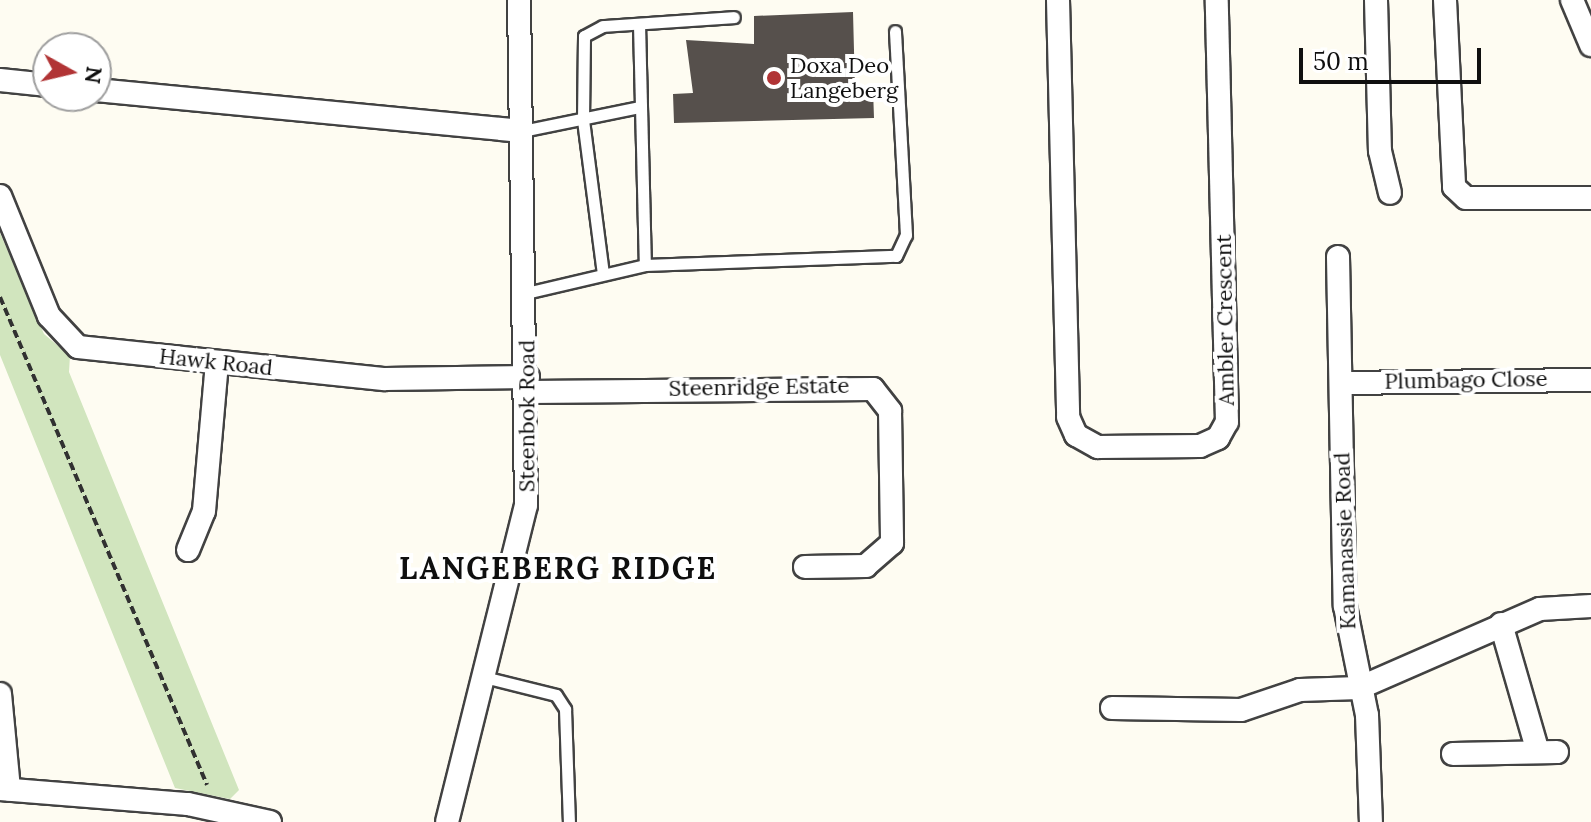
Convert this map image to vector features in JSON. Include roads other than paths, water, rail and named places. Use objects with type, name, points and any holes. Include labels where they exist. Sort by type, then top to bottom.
[{"type":"street","name":"Steenbok Road","points":[[447,822],[524,518],[529,384],[519,0]]},
{"type":"street","name":"Ambler Crescent","points":[[1058,0],[1068,417],[1076,435],[1098,447],[1200,446],[1218,438],[1227,422],[1217,0]]},
{"type":"street","points":[[1376,0],[1380,151],[1390,193]]},
{"type":"street","points":[[1445,0],[1454,187],[1466,198],[1591,198]]},
{"type":"street","points":[[1572,0],[1591,45]]},
{"type":"street","points":[[0,80],[32,83]]},
{"type":"street","points":[[112,92],[522,131]]},
{"type":"street","name":"Hawk Road","points":[[0,196],[49,316],[68,341],[91,350],[385,379],[529,384]]},
{"type":"street","name":"Kamanassie Road","points":[[1338,257],[1345,606],[1359,688],[1371,822]]},
{"type":"street","points":[[188,550],[204,511],[217,363]]},
{"type":"street","name":"Plumbago Close","points":[[1341,383],[1591,380]]},
{"type":"street","name":"Steenridge Estate","points":[[529,384],[873,389],[890,411],[892,543],[866,566],[805,567]]},
{"type":"street","points":[[1112,708],[1241,710],[1300,690],[1359,688],[1540,609],[1591,606]]},
{"type":"street","points":[[1453,754],[1548,752],[1501,624]]},
{"type":"street","points":[[0,694],[4,790],[188,813],[217,811],[270,822]]},
{"type":"lane","points":[[603,274],[583,119],[584,36],[639,24],[734,17]]},
{"type":"lane","points":[[639,24],[645,265]]},
{"type":"lane","points":[[526,293],[645,265],[896,256],[906,235],[895,31]]},
{"type":"lane","points":[[522,131],[640,107]]},
{"type":"lane","points":[[484,677],[556,695],[565,709],[569,822]]},
{"type":"place","name":"Doxa Deo Langeberg","points":[[774,78]]},
{"type":"district","name":"LANGEBERG RIDGE","points":[[558,568]]}]
